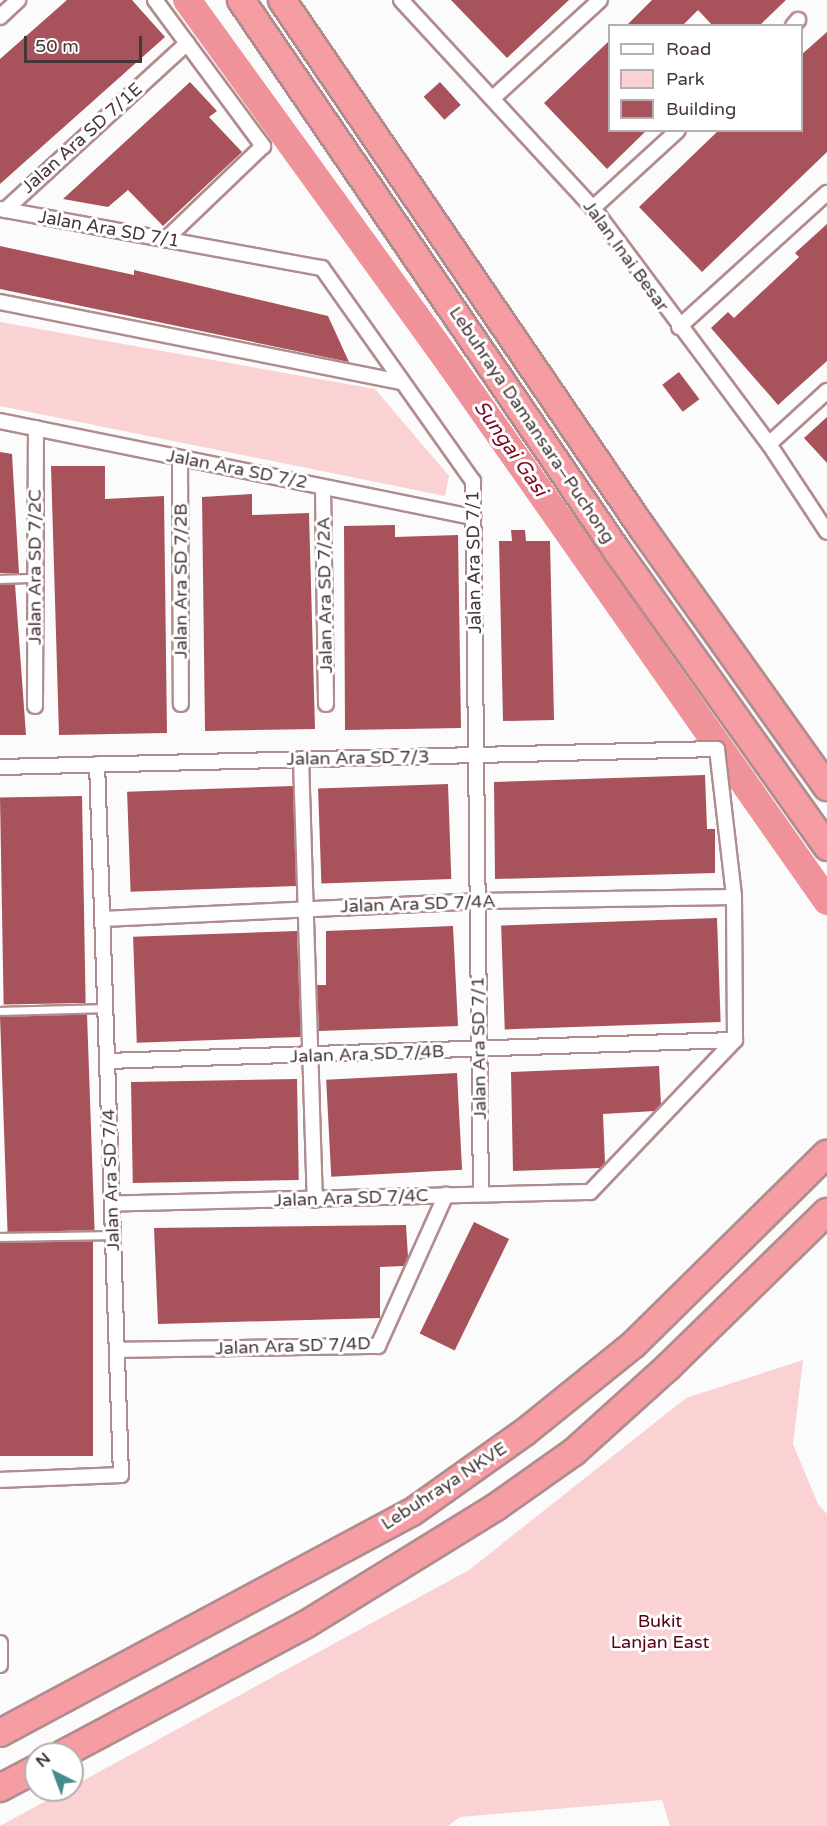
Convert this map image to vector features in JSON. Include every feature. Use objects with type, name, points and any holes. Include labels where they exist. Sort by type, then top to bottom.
[{"type":"highway","name":"Lebuhraya Damansara–Puchong","points":[[241,0],[617,551],[827,847]]},
{"type":"highway","name":"Lebuhraya Damansara–Puchong","points":[[282,0],[630,509],[827,787]]},
{"type":"highway","name":"Lebuhraya NKVE","points":[[0,1733],[411,1513],[525,1432],[634,1344],[827,1154]]},
{"type":"highway","points":[[84,1743],[305,1625],[436,1547],[535,1480],[574,1452],[668,1367],[827,1212]]},
{"type":"highway","points":[[0,1788],[24,1775]]},
{"type":"street","points":[[0,17],[18,0]]},
{"type":"street","points":[[155,0],[263,146],[166,239]]},
{"type":"street","name":"Jalan Inai Besar","points":[[401,0],[593,208],[679,327],[769,444],[827,532]]},
{"type":"street","points":[[493,98],[600,0]]},
{"type":"street","name":"Jalan Ara SD 7/1E","points":[[2,209],[187,43]]},
{"type":"street","points":[[593,208],[676,132]]},
{"type":"street","points":[[679,327],[827,193]]},
{"type":"street","name":"Jalan Ara SD 7/1","points":[[2,209],[322,268],[473,481],[481,1194]]},
{"type":"street","points":[[0,302],[402,382]]},
{"type":"street","points":[[769,444],[827,391]]},
{"type":"street","name":"Jalan Ara SD 7/2","points":[[0,421],[473,517]]},
{"type":"street","name":"Jalan Ara SD 7/2C","points":[[35,706],[36,428]]},
{"type":"street","name":"Jalan Ara SD 7/2B","points":[[180,458],[181,704]]},
{"type":"street","name":"Jalan Ara SD 7/2A","points":[[323,487],[326,704]]},
{"type":"street","name":"Jalan Ara SD 7/3","points":[[0,767],[717,749],[734,897]]},
{"type":"street","points":[[301,759],[315,1200]]},
{"type":"street","name":"Jalan Ara SD 7/4","points":[[0,1480],[121,1475],[98,764]]},
{"type":"street","points":[[734,897],[735,1040]]},
{"type":"street","name":"Jalan Ara SD 7/4A","points":[[103,919],[478,901],[734,897]]},
{"type":"street","name":"Jalan Ara SD 7/4B","points":[[107,1062],[479,1051],[735,1040]]},
{"type":"street","name":"Jalan Ara SD 7/4C","points":[[112,1204],[590,1192],[735,1040]]},
{"type":"street","name":"Jalan Ara SD 7/4D","points":[[117,1350],[378,1346],[446,1195]]},
{"type":"street","points":[[0,1643],[1,1665]]},
{"type":"lane","points":[[0,579],[34,578]]},
{"type":"lane","points":[[0,1011],[105,1008]]},
{"type":"lane","points":[[0,1237],[113,1235]]},
{"type":"green space","points":[[0,322],[375,389],[449,476],[445,496],[0,406]]},
{"type":"green space","name":"Bukit Lanjan East","points":[[803,1360],[793,1444],[818,1504],[827,1514],[827,1826],[670,1826],[662,1800],[460,1817],[448,1826],[0,1826],[44,1802],[84,1802],[84,1780],[469,1570],[686,1398]]},
{"type":"building","points":[[67,0],[132,0],[165,37],[0,184],[0,59]]},
{"type":"building","points":[[451,0],[569,0],[507,58]]},
{"type":"building","points":[[652,0],[786,0],[761,24],[711,24],[698,10],[684,24],[628,24]]},
{"type":"building","points":[[827,32],[827,152],[702,272],[639,207],[717,132],[803,132],[803,53]]},
{"type":"building","points":[[608,42],[608,132],[645,132],[607,169],[544,103]]},
{"type":"building","points":[[190,82],[217,111],[209,117],[242,152],[163,226],[128,190],[108,207],[63,199]]},
{"type":"building","points":[[440,82],[461,105],[444,120],[424,97]]},
{"type":"building","points":[[827,224],[827,361],[778,405],[711,328],[728,312],[734,318],[799,257],[795,253]]},
{"type":"building","points":[[0,246],[134,275],[134,270],[328,316],[349,362],[0,289]]},
{"type":"building","points":[[679,372],[699,399],[683,412],[662,385]]},
{"type":"building","points":[[827,417],[827,463],[804,438]]},
{"type":"building","points":[[0,452],[12,454],[19,573],[0,573]]},
{"type":"building","points":[[51,466],[105,466],[105,499],[164,496],[167,733],[59,735]]},
{"type":"building","points":[[252,494],[252,515],[309,513],[315,729],[205,731],[202,497]]},
{"type":"building","points":[[395,525],[395,537],[458,535],[461,728],[345,730],[344,526]]},
{"type":"building","points":[[511,530],[525,530],[526,541],[550,541],[554,720],[503,721],[499,541],[512,541]]},
{"type":"building","points":[[15,584],[26,735],[0,735],[0,585]]},
{"type":"building","points":[[705,775],[707,829],[715,829],[715,873],[495,879],[494,782]]},
{"type":"building","points":[[448,784],[451,879],[321,883],[318,789]]},
{"type":"building","points":[[293,786],[296,886],[131,892],[127,792]]},
{"type":"building","points":[[82,796],[86,1003],[4,1004],[0,797]]},
{"type":"building","points":[[717,918],[721,1022],[505,1029],[501,926]]},
{"type":"building","points":[[453,926],[458,1026],[319,1031],[317,985],[326,985],[326,931]]},
{"type":"building","points":[[297,931],[301,1037],[137,1043],[133,937]]},
{"type":"building","points":[[87,1014],[95,1230],[8,1233],[0,1017]]},
{"type":"building","points":[[659,1066],[661,1105],[655,1111],[603,1114],[605,1163],[600,1168],[513,1171],[511,1072]]},
{"type":"building","points":[[457,1073],[462,1170],[331,1177],[326,1080]]},
{"type":"building","points":[[297,1079],[299,1180],[133,1183],[131,1082]]},
{"type":"building","points":[[474,1222],[509,1239],[455,1351],[420,1333]]},
{"type":"building","points":[[406,1225],[408,1257],[404,1266],[380,1267],[380,1318],[158,1324],[154,1228]]},
{"type":"building","points":[[0,1241],[93,1241],[93,1456],[0,1456]]},
{"type":"waterway","name":"Sungai Gasi","points":[[187,0],[444,355],[827,901]]}]
